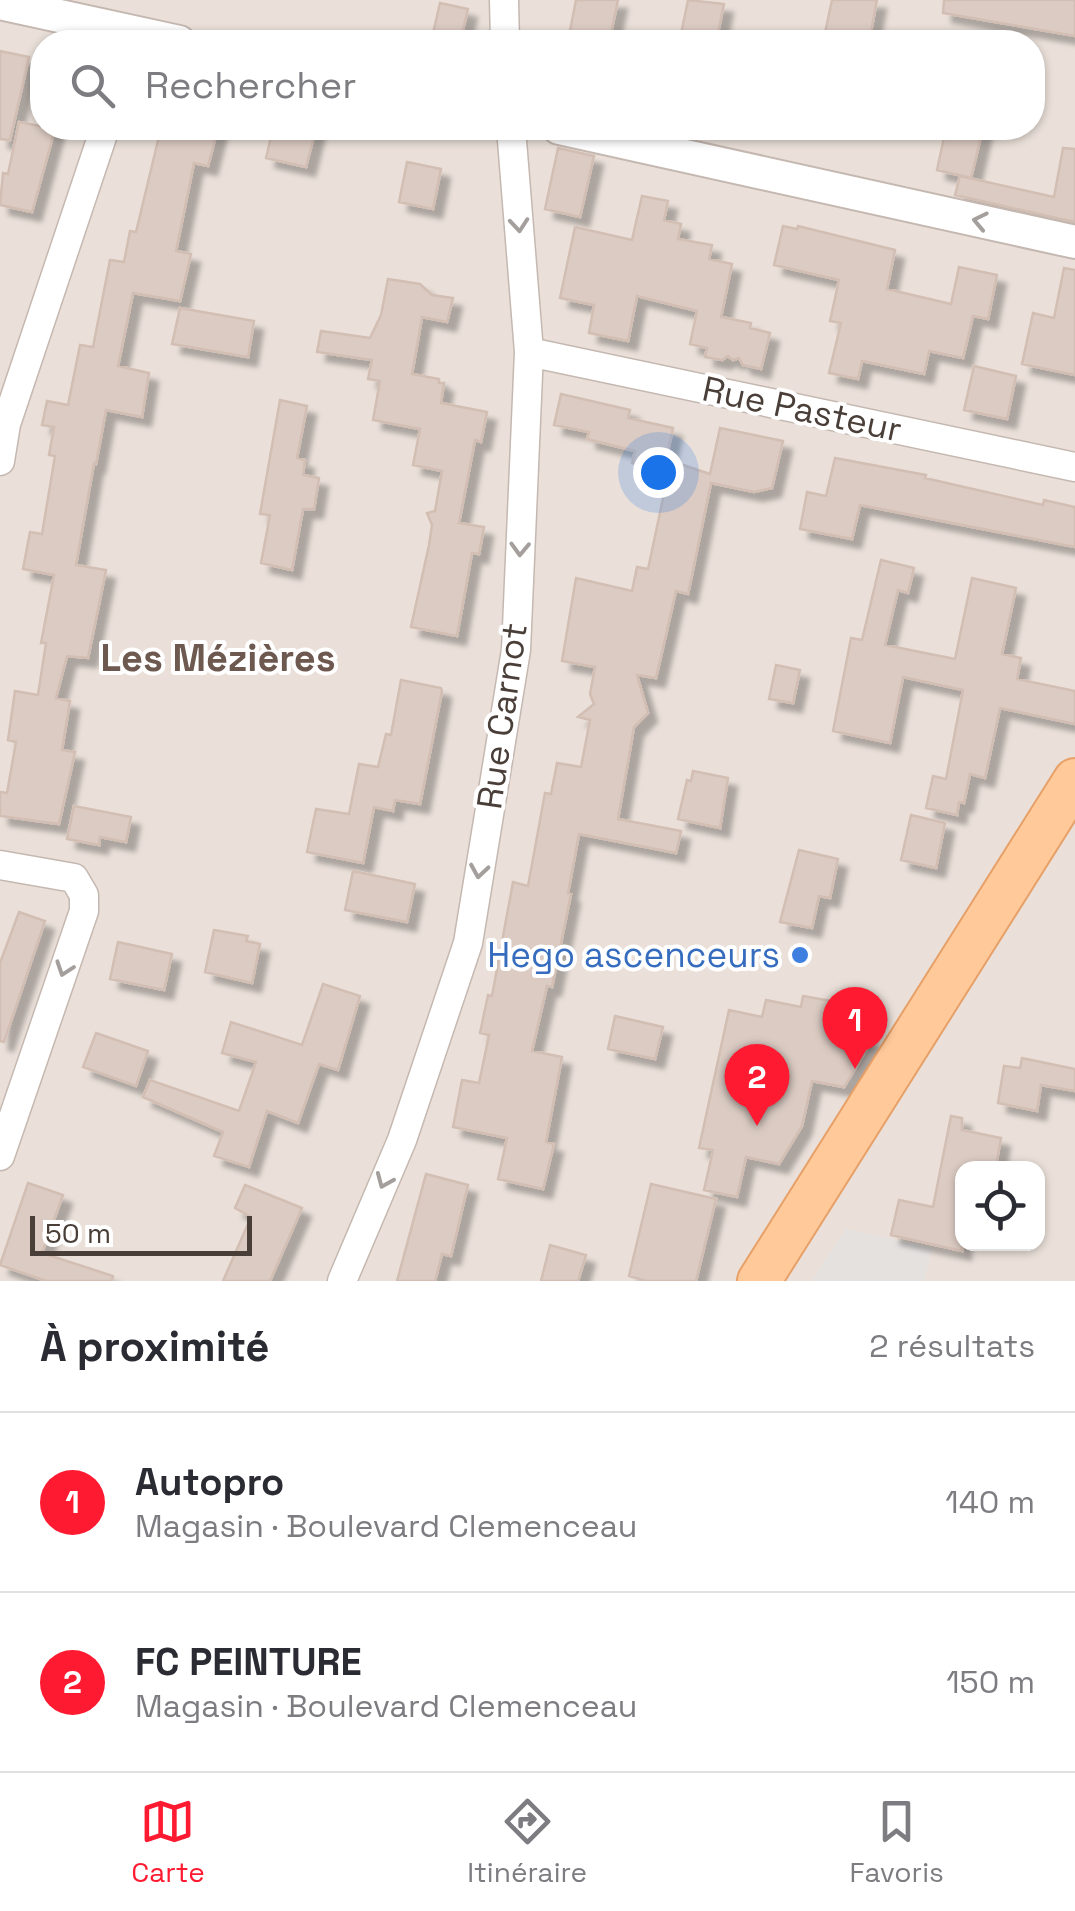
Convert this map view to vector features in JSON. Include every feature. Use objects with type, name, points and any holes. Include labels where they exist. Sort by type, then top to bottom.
[{"type":"main road","points":[[759,1281],[1075,780]]},
{"type":"street","points":[[504,0],[505,30]]},
{"type":"street","points":[[0,3],[105,30]]},
{"type":"street","points":[[0,461],[6,424],[101,140]]},
{"type":"street","name":"Rue Carnot","points":[[342,1281],[402,1140],[468,943],[516,650],[529,352],[512,140]]},
{"type":"street","points":[[613,140],[1075,242]]},
{"type":"street","name":"Rue Pasteur","points":[[529,352],[1075,467]]},
{"type":"street","points":[[0,865],[74,878],[84,894],[84,912],[0,1156]]},
{"type":"shaded area","points":[[0,0],[1075,0],[1075,1281],[0,1281]]},
{"type":"shaded area","points":[[846,1229],[932,1248],[924,1281],[811,1281]]},
{"type":"building","points":[[576,0],[618,0],[612,30],[570,30]]},
{"type":"building","points":[[688,0],[724,4],[719,30],[682,30]]},
{"type":"building","points":[[832,0],[877,0],[871,30],[826,30]]},
{"type":"building","points":[[944,0],[1075,0],[1075,36],[1045,30],[943,13]]},
{"type":"building","points":[[440,3],[468,9],[463,30],[434,30]]},
{"type":"building","points":[[0,51],[29,57],[10,140],[0,139]]},
{"type":"building","points":[[19,122],[30,124],[30,140],[52,140],[32,212],[0,205],[3,173],[8,174]]},
{"type":"building","points":[[158,140],[215,140],[208,166],[194,163],[176,251],[191,254],[180,301],[133,293],[118,366],[149,373],[142,417],[106,410],[76,565],[106,570],[88,658],[67,656],[56,698],[70,701],[62,750],[75,752],[59,824],[0,816],[0,792],[7,793],[16,742],[8,740],[15,691],[38,695],[46,643],[41,643],[54,575],[23,569],[30,532],[42,534],[55,456],[49,455],[54,427],[42,425],[47,401],[68,405],[80,345],[93,347],[110,260],[124,262],[130,231],[136,232]]},
{"type":"building","points":[[270,140],[313,140],[306,167],[266,158]]},
{"type":"building","points":[[943,140],[980,140],[971,178],[937,170]]},
{"type":"building","points":[[558,148],[594,156],[580,217],[545,209]]},
{"type":"building","points":[[1063,148],[1075,149],[1075,222],[955,195],[960,176],[1054,197]]},
{"type":"building","points":[[407,162],[441,169],[433,209],[399,202]]},
{"type":"building","points":[[642,196],[668,201],[664,220],[681,224],[678,239],[712,245],[709,259],[732,264],[721,317],[751,323],[750,328],[770,333],[761,369],[743,365],[739,358],[705,357],[707,348],[690,344],[697,311],[637,296],[628,341],[589,333],[594,305],[560,298],[575,227],[632,240]]},
{"type":"building","points":[[783,226],[798,226],[895,250],[887,289],[951,304],[959,267],[997,275],[988,319],[973,316],[963,358],[929,351],[924,374],[862,361],[858,379],[829,373],[841,323],[830,321],[839,280],[774,265]]},
{"type":"building","points":[[1064,268],[1075,270],[1075,375],[1022,364],[1033,313],[1054,318]]},
{"type":"building","points":[[388,279],[420,284],[432,295],[453,298],[447,322],[422,317],[412,374],[444,383],[441,403],[487,412],[481,442],[475,440],[459,523],[484,527],[479,554],[472,553],[457,636],[411,627],[432,525],[427,513],[435,511],[442,471],[413,465],[420,429],[373,420],[380,381],[368,379],[372,360],[317,352],[321,331],[370,338],[381,315]]},
{"type":"building","points":[[180,308],[254,321],[248,357],[172,344]]},
{"type":"building","points":[[974,366],[1016,376],[1007,419],[964,410]]},
{"type":"building","points":[[561,394],[630,410],[628,418],[673,428],[664,470],[632,463],[635,451],[587,439],[589,432],[554,425]]},
{"type":"building","points":[[280,400],[307,406],[297,458],[305,460],[303,475],[319,478],[314,509],[303,509],[292,570],[261,563],[270,515],[260,514]]},
{"type":"building","points":[[720,428],[783,441],[772,488],[754,492],[711,483],[688,594],[676,591],[656,678],[637,675],[648,713],[634,727],[618,819],[681,831],[676,853],[579,834],[552,987],[547,986],[532,1051],[562,1057],[546,1142],[554,1144],[543,1189],[498,1179],[507,1138],[453,1127],[462,1080],[479,1083],[489,1035],[480,1033],[488,995],[492,996],[513,882],[528,886],[545,793],[551,794],[557,763],[581,767],[590,720],[578,717],[594,704],[590,694],[595,667],[562,661],[576,578],[632,591],[637,567],[648,569],[671,461],[710,474]]},
{"type":"building","points":[[835,458],[926,475],[925,478],[1043,505],[1044,500],[1075,507],[1075,547],[860,505],[852,539],[800,529],[807,492],[826,496]]},
{"type":"building","points":[[881,560],[914,568],[908,593],[898,590],[885,645],[955,659],[972,578],[1016,588],[1002,654],[1021,658],[1017,679],[1075,691],[1075,724],[1000,708],[985,778],[970,774],[964,803],[959,802],[957,815],[926,808],[933,776],[946,779],[963,690],[903,677],[890,743],[833,731],[851,638],[862,640]]},
{"type":"building","points":[[776,665],[800,670],[793,703],[769,699]]},
{"type":"building","points":[[401,680],[442,691],[420,804],[395,800],[393,811],[374,807],[363,863],[307,852],[316,809],[349,814],[359,764],[378,767],[386,734],[391,735]]},
{"type":"building","points":[[693,771],[728,778],[720,828],[678,819],[687,780],[691,781]]},
{"type":"building","points":[[74,806],[131,817],[126,842],[100,837],[99,845],[67,839]]},
{"type":"building","points":[[911,815],[945,823],[936,868],[901,860]]},
{"type":"building","points":[[799,850],[838,859],[830,898],[819,896],[812,928],[780,922]]},
{"type":"building","points":[[353,871],[415,884],[407,922],[345,910]]},
{"type":"building","points":[[19,912],[45,921],[4,1042],[0,1041],[0,963]]},
{"type":"building","points":[[214,930],[248,936],[246,941],[260,944],[252,983],[205,972]]},
{"type":"building","points":[[118,942],[172,954],[164,990],[110,979]]},
{"type":"building","points":[[323,984],[360,996],[338,1070],[319,1064],[298,1123],[267,1111],[249,1167],[214,1156],[223,1132],[143,1097],[150,1080],[239,1111],[256,1062],[222,1053],[231,1022],[302,1045]]},
{"type":"building","points":[[803,996],[848,1004],[842,1033],[873,1039],[844,1087],[812,1081],[802,1126],[779,1164],[746,1157],[737,1197],[704,1190],[713,1150],[699,1148],[729,1010],[762,1017],[766,1000],[801,1007]]},
{"type":"building","points":[[615,1016],[663,1027],[655,1059],[608,1049]]},
{"type":"building","points":[[96,1033],[148,1051],[136,1086],[83,1067]]},
{"type":"building","points":[[1022,1058],[1075,1069],[1075,1091],[1041,1085],[1037,1111],[998,1103],[1004,1066],[1020,1068]]},
{"type":"building","points":[[951,1116],[962,1118],[962,1130],[1001,1138],[997,1161],[955,1161],[955,1249],[891,1235],[899,1200],[933,1207]]},
{"type":"building","points":[[426,1174],[468,1185],[451,1256],[442,1254],[435,1281],[397,1281]]},
{"type":"building","points":[[28,1183],[63,1195],[42,1253],[113,1276],[112,1281],[46,1281],[0,1265]]},
{"type":"building","points":[[651,1184],[716,1199],[696,1281],[646,1281],[629,1276]]},
{"type":"building","points":[[245,1185],[302,1208],[270,1281],[223,1281],[251,1217],[235,1208]]},
{"type":"building","points":[[550,1245],[586,1255],[578,1281],[541,1281]]},
{"type":"place","name":"Hego ascenceurs","points":[[800,955]]},
{"type":"place","name":"Autopro","points":[[855,1069]]},
{"type":"place","name":"FC PEINTURE","points":[[757,1126]]},
{"type":"district","name":"Les Mézières","points":[[218,658]]}]
